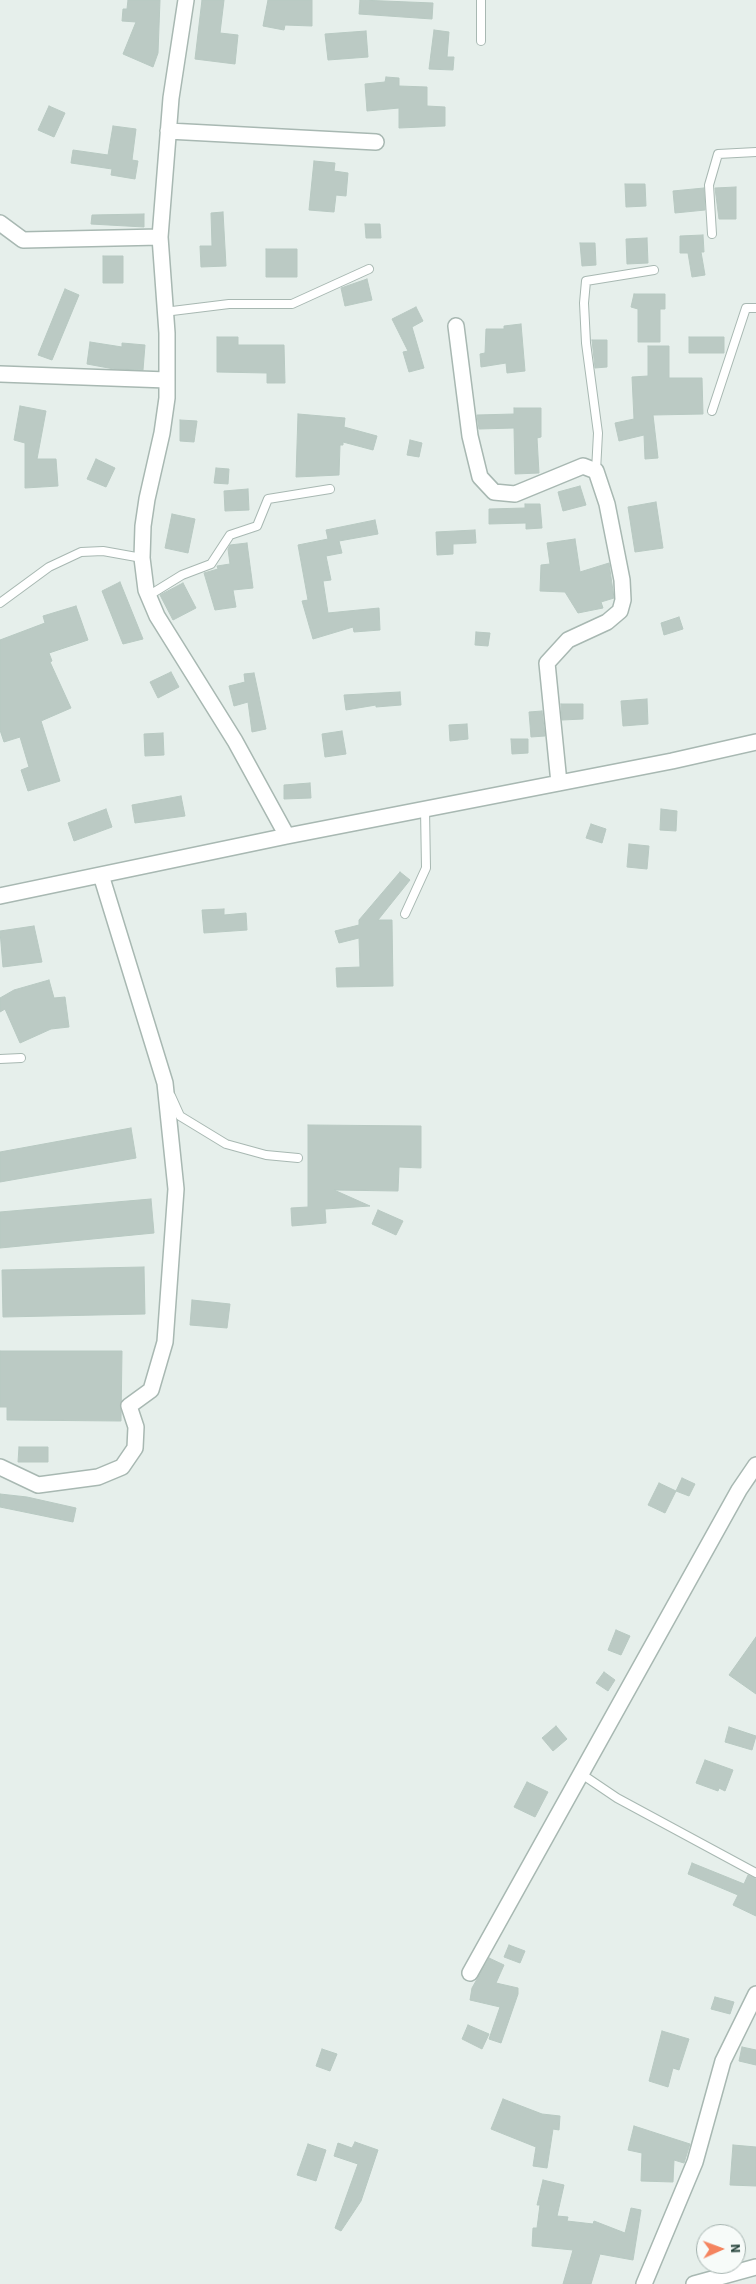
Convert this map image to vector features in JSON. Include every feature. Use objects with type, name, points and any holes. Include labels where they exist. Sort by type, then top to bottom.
[{"type":"street","points":[[186,0],[168,131],[160,236],[167,380],[162,433],[152,470],[143,526],[142,558],[148,596],[157,616],[235,741],[287,836]]},
{"type":"street","points":[[168,131],[376,142]]},
{"type":"street","points":[[0,223],[23,240],[160,236]]},
{"type":"street","points":[[456,326],[470,436],[480,477],[494,492],[516,494],[583,466],[596,471],[607,504],[623,600],[620,612],[607,622],[568,640],[547,663],[559,783]]},
{"type":"street","points":[[0,374],[167,380]]},
{"type":"street","points":[[0,896],[287,836],[756,742]]},
{"type":"street","points":[[0,1467],[38,1486],[98,1476],[122,1467],[135,1448],[136,1427],[128,1406],[151,1390],[165,1342],[176,1190],[165,1083],[101,875]]},
{"type":"street","points":[[470,1973],[739,1490],[756,1465]]},
{"type":"street","points":[[644,2284],[695,2162],[723,2061],[756,1994]]},
{"type":"street","points":[[694,2284],[756,2267]]},
{"type":"lane","points":[[481,0],[482,41]]},
{"type":"lane","points":[[712,234],[710,184],[718,154],[756,152]]},
{"type":"lane","points":[[164,312],[229,304],[292,304],[368,269]]},
{"type":"lane","points":[[596,471],[598,433],[586,343],[584,304],[586,281],[654,270]]},
{"type":"lane","points":[[712,411],[746,308],[756,308]]},
{"type":"lane","points":[[148,596],[182,575],[211,564],[230,535],[258,526],[268,499],[330,489]]},
{"type":"lane","points":[[0,603],[49,567],[81,552],[103,551],[142,558]]},
{"type":"lane","points":[[405,914],[426,868],[425,809]]},
{"type":"lane","points":[[0,1060],[21,1058]]},
{"type":"lane","points":[[165,1083],[180,1116],[202,1130],[234,1146],[266,1155],[298,1158]]},
{"type":"lane","points":[[580,1773],[617,1798],[756,1873]]},
{"type":"building","points":[[128,0],[160,0],[158,53],[153,67],[123,54],[136,22],[122,21],[123,9],[127,9]]},
{"type":"building","points":[[202,0],[224,0],[220,33],[238,35],[235,64],[195,59]]},
{"type":"building","points":[[268,0],[312,0],[312,26],[285,25],[284,30],[263,26]]},
{"type":"building","points":[[360,0],[433,3],[432,19],[359,14]]},
{"type":"building","points":[[434,30],[449,32],[447,57],[454,57],[453,70],[429,69]]},
{"type":"building","points":[[366,31],[368,57],[328,60],[325,34]]},
{"type":"building","points":[[386,77],[399,78],[399,86],[427,87],[427,106],[445,107],[445,126],[399,128],[399,108],[367,111],[365,84],[385,82]]},
{"type":"building","points":[[49,106],[65,113],[54,137],[38,130]]},
{"type":"building","points":[[113,126],[136,129],[132,160],[138,161],[135,179],[111,175],[112,169],[71,163],[73,150],[108,155]]},
{"type":"building","points":[[314,161],[335,163],[334,171],[348,173],[346,196],[336,195],[334,212],[309,210]]},
{"type":"building","points":[[625,184],[645,184],[646,206],[626,207]]},
{"type":"building","points":[[736,187],[736,219],[719,219],[715,188]]},
{"type":"building","points":[[704,188],[705,210],[675,213],[673,191]]},
{"type":"building","points":[[223,212],[226,266],[201,267],[200,246],[212,246],[211,213]]},
{"type":"building","points":[[144,214],[144,227],[91,224],[92,215]]},
{"type":"building","points":[[365,224],[380,224],[381,238],[366,238]]},
{"type":"building","points":[[703,235],[704,252],[701,252],[705,275],[692,277],[688,253],[680,253],[680,236]]},
{"type":"building","points":[[647,238],[648,263],[627,264],[626,239]]},
{"type":"building","points":[[580,243],[595,243],[596,265],[582,266]]},
{"type":"building","points":[[266,249],[297,249],[297,277],[266,277]]},
{"type":"building","points":[[103,256],[123,256],[123,283],[103,283]]},
{"type":"building","points":[[367,279],[372,300],[345,306],[341,288]]},
{"type":"building","points":[[65,289],[79,295],[52,360],[38,355]]},
{"type":"building","points":[[634,294],[665,294],[665,309],[660,309],[660,342],[638,342],[638,309],[631,307]]},
{"type":"building","points":[[416,307],[423,321],[412,327],[424,368],[409,372],[403,352],[408,351],[392,319]]},
{"type":"building","points":[[521,324],[525,371],[507,373],[506,363],[481,367],[480,354],[485,353],[486,329],[504,329],[504,326]]},
{"type":"building","points":[[217,337],[238,337],[238,345],[284,345],[285,383],[267,383],[267,373],[217,372]]},
{"type":"building","points":[[689,337],[724,337],[724,353],[689,353]]},
{"type":"building","points":[[592,340],[607,340],[607,367],[595,368]]},
{"type":"building","points":[[90,342],[122,347],[122,343],[145,345],[143,370],[114,369],[87,364]]},
{"type":"building","points":[[648,346],[669,346],[669,378],[702,378],[703,414],[653,415],[658,458],[645,459],[644,435],[619,441],[615,423],[634,419],[632,377],[648,376]]},
{"type":"building","points":[[20,406],[46,411],[37,459],[56,459],[58,486],[25,488],[25,443],[14,440]]},
{"type":"building","points":[[514,408],[541,408],[541,437],[537,438],[539,473],[515,474],[514,428],[479,429],[477,415],[514,414]]},
{"type":"building","points":[[298,414],[345,418],[344,427],[377,436],[373,450],[343,442],[343,445],[340,445],[339,475],[296,477]]},
{"type":"building","points":[[180,420],[197,421],[194,442],[180,441]]},
{"type":"building","points":[[410,440],[422,443],[419,457],[407,455]]},
{"type":"building","points":[[96,459],[115,468],[106,487],[87,479]]},
{"type":"building","points":[[216,468],[229,469],[228,484],[214,483]]},
{"type":"building","points":[[580,486],[586,505],[563,511],[558,492]]},
{"type":"building","points":[[248,489],[249,510],[225,511],[224,491]]},
{"type":"building","points":[[656,502],[663,548],[635,552],[628,507]]},
{"type":"building","points":[[525,504],[540,504],[542,528],[526,529],[526,523],[489,524],[489,509],[525,508]]},
{"type":"building","points":[[172,514],[195,519],[188,553],[165,548]]},
{"type":"building","points":[[375,520],[378,534],[339,541],[342,553],[326,556],[331,580],[323,581],[328,613],[379,608],[380,630],[354,632],[353,627],[313,639],[302,601],[308,600],[298,545],[328,539],[326,530]]},
{"type":"building","points":[[475,530],[476,543],[453,544],[453,554],[437,555],[436,532]]},
{"type":"building","points":[[575,539],[580,572],[609,563],[614,598],[601,602],[603,608],[578,613],[565,592],[540,591],[541,565],[550,564],[547,543]]},
{"type":"building","points":[[247,543],[253,588],[233,590],[236,607],[215,610],[204,573],[218,569],[217,566],[230,564],[228,549],[230,545]]},
{"type":"building","points":[[120,582],[143,639],[123,644],[102,591]]},
{"type":"building","points":[[183,583],[196,608],[173,620],[160,595]]},
{"type":"building","points":[[76,606],[88,640],[49,653],[52,661],[50,662],[71,708],[41,721],[60,781],[28,791],[21,770],[29,767],[20,737],[4,742],[0,730],[0,640],[45,623],[43,616]]},
{"type":"building","points":[[679,617],[683,629],[664,635],[661,623]]},
{"type":"building","points":[[476,632],[490,633],[488,646],[475,645]]},
{"type":"building","points":[[171,672],[179,687],[158,698],[150,682]]},
{"type":"building","points":[[254,673],[266,729],[252,732],[248,702],[234,706],[229,686],[245,682],[244,674]]},
{"type":"building","points":[[400,692],[401,705],[376,707],[376,705],[346,710],[344,695]]},
{"type":"building","points":[[647,699],[648,724],[623,726],[621,701]]},
{"type":"building","points":[[561,704],[583,704],[583,719],[562,720]]},
{"type":"building","points":[[542,711],[545,736],[531,737],[529,712]]},
{"type":"building","points":[[467,724],[468,739],[450,741],[449,725]]},
{"type":"building","points":[[342,731],[346,754],[325,757],[322,734]]},
{"type":"building","points":[[163,733],[164,755],[145,756],[144,734]]},
{"type":"building","points":[[511,739],[528,739],[528,753],[512,754]]},
{"type":"building","points":[[310,783],[311,798],[284,799],[284,785]]},
{"type":"building","points":[[181,796],[185,816],[135,823],[132,805]]},
{"type":"building","points":[[106,809],[112,827],[74,841],[68,823]]},
{"type":"building","points":[[661,809],[677,811],[676,831],[660,830]]},
{"type":"building","points":[[591,824],[606,829],[602,843],[586,838]]},
{"type":"building","points":[[629,844],[649,846],[647,869],[627,867]]},
{"type":"building","points":[[400,872],[410,880],[378,920],[392,920],[393,986],[337,987],[336,968],[360,967],[359,938],[339,943],[335,931],[359,925],[359,920]]},
{"type":"building","points":[[224,909],[224,915],[246,913],[247,930],[204,933],[202,910]]},
{"type":"building","points":[[34,926],[42,962],[3,967],[0,931]]},
{"type":"building","points":[[49,980],[54,998],[65,997],[69,1027],[51,1029],[20,1043],[5,1009],[0,1012],[0,998],[14,990]]},
{"type":"building","points":[[308,1125],[421,1126],[421,1168],[399,1167],[398,1191],[334,1190],[370,1206],[325,1209],[326,1223],[292,1226],[291,1208],[308,1207]]},
{"type":"building","points":[[131,1128],[136,1158],[0,1182],[0,1152]]},
{"type":"building","points":[[151,1199],[154,1233],[0,1248],[0,1212]]},
{"type":"building","points":[[378,1210],[403,1221],[396,1235],[372,1224]]},
{"type":"building","points":[[144,1267],[145,1314],[3,1317],[2,1270]]},
{"type":"building","points":[[192,1300],[230,1304],[227,1328],[190,1325]]},
{"type":"building","points":[[0,1351],[122,1351],[121,1421],[7,1420],[7,1407],[0,1407]]},
{"type":"building","points":[[19,1447],[48,1447],[48,1462],[18,1462]]},
{"type":"building","points":[[682,1478],[695,1484],[689,1496],[676,1491]]},
{"type":"building","points":[[659,1483],[676,1491],[665,1513],[648,1505]]},
{"type":"building","points":[[0,1494],[27,1497],[76,1508],[73,1522],[0,1507]]},
{"type":"building","points":[[616,1630],[630,1636],[621,1655],[608,1650]]},
{"type":"building","points":[[756,1637],[756,1694],[729,1675]]},
{"type":"building","points":[[604,1672],[615,1680],[608,1691],[596,1683]]},
{"type":"building","points":[[556,1726],[567,1739],[553,1751],[542,1738]]},
{"type":"building","points":[[729,1727],[756,1736],[752,1750],[725,1742]]},
{"type":"building","points":[[705,1760],[733,1770],[725,1791],[719,1788],[718,1791],[696,1783]]},
{"type":"building","points":[[527,1782],[548,1792],[535,1817],[514,1807]]},
{"type":"building","points":[[692,1863],[744,1884],[748,1875],[756,1879],[756,1916],[733,1905],[738,1895],[688,1874]]},
{"type":"building","points":[[509,1945],[525,1951],[520,1963],[504,1957]]},
{"type":"building","points":[[489,1958],[504,1965],[496,1983],[518,1988],[518,1994],[501,2043],[489,2039],[500,2007],[470,2000],[472,1988]]},
{"type":"building","points":[[715,1997],[734,2002],[730,2014],[711,2009]]},
{"type":"building","points":[[468,2025],[489,2034],[482,2049],[462,2039]]},
{"type":"building","points":[[662,2031],[689,2039],[679,2070],[673,2068],[668,2087],[649,2081]]},
{"type":"building","points":[[742,2047],[756,2050],[756,2065],[739,2061]]},
{"type":"building","points":[[322,2049],[337,2054],[330,2071],[316,2066]]},
{"type":"building","points":[[503,2099],[542,2114],[560,2116],[559,2130],[553,2129],[547,2168],[533,2166],[536,2147],[491,2129]]},
{"type":"building","points":[[634,2126],[690,2144],[684,2163],[674,2160],[673,2182],[641,2181],[642,2153],[628,2150]]},
{"type":"building","points":[[355,2142],[378,2150],[361,2201],[341,2231],[335,2228],[358,2164],[334,2156],[338,2143],[352,2148]]},
{"type":"building","points":[[308,2144],[326,2150],[316,2181],[297,2175]]},
{"type":"building","points":[[733,2145],[756,2147],[756,2186],[730,2185]]},
{"type":"building","points":[[543,2180],[564,2185],[557,2216],[568,2217],[567,2221],[593,2224],[594,2221],[625,2233],[631,2208],[641,2210],[633,2260],[600,2254],[591,2284],[563,2284],[573,2250],[532,2246],[533,2228],[537,2228],[540,2205],[537,2205]]}]
